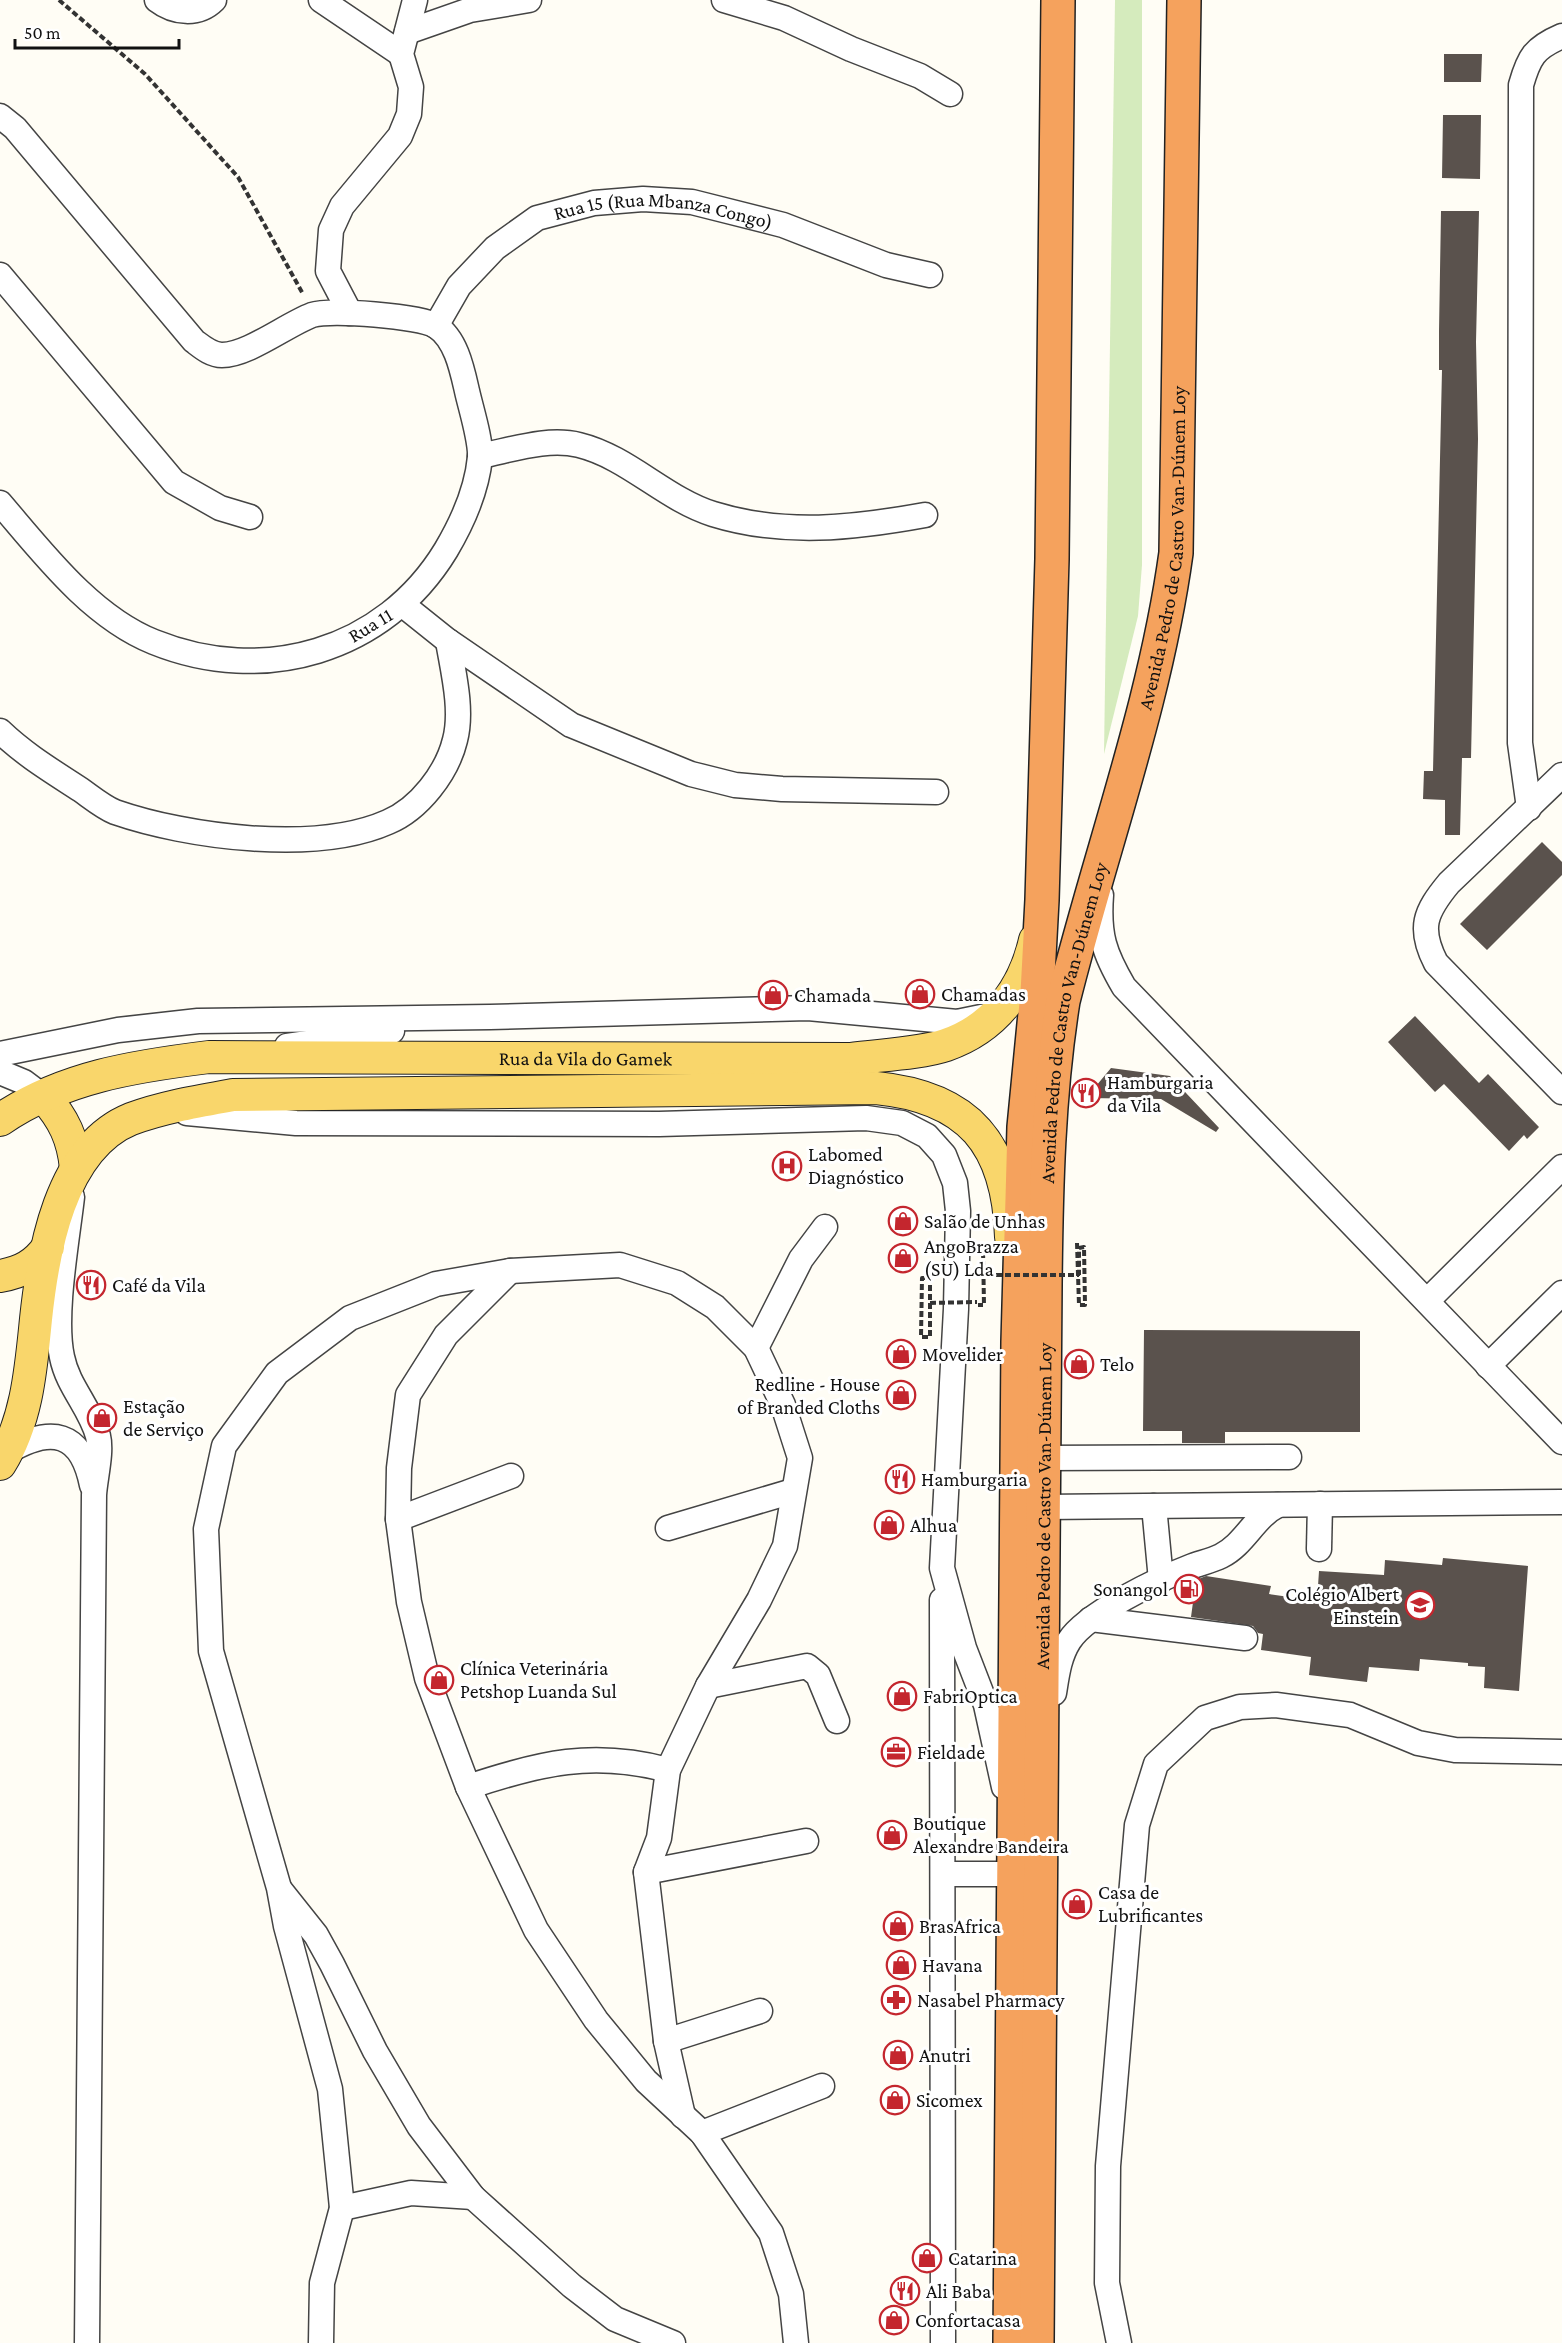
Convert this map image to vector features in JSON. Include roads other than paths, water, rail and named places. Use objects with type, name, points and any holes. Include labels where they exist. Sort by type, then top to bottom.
[{"type":"highway","name":"Avenida Pedro de Castro Van-Dúnem Loy","points":[[1010,2343],[1018,1270],[1024,1127],[1037,993],[1042,900],[1052,560],[1058,0]]},
{"type":"highway","name":"Avenida Pedro de Castro Van-Dúnem Loy","points":[[1037,2343],[1045,1263],[1057,1039],[1067,982],[1153,678],[1167,616],[1176,553],[1184,0]]},
{"type":"main road","name":"Rua da Vila do Gamek","points":[[0,1120],[86,1078],[112,1071],[209,1058],[850,1059],[945,1046],[967,1036],[999,1013],[1012,998],[1032,953],[1042,900]]},
{"type":"main road","name":"Rua da Vila do Gamek","points":[[4,1458],[23,1409],[33,1362],[36,1318],[48,1247],[59,1206],[76,1168],[88,1150],[108,1133],[130,1120],[233,1095],[876,1088],[908,1091],[946,1105],[961,1115],[994,1154],[1003,1180],[1018,1270]]},
{"type":"main road","points":[[44,1097],[56,1110],[67,1128],[73,1145],[76,1168]]},
{"type":"main road","name":"Rua da Vila do Gamek","points":[[0,1276],[28,1268],[40,1259],[48,1247]]},
{"type":"street","points":[[157,0],[180,11],[193,12],[207,7],[214,0]]},
{"type":"street","points":[[321,0],[404,43]]},
{"type":"street","points":[[350,313],[328,271],[331,230],[342,206],[400,136],[409,114],[411,87],[404,43],[415,0]]},
{"type":"street","points":[[404,43],[470,10],[529,0]]},
{"type":"street","points":[[724,0],[784,18],[851,49],[920,76],[950,94]]},
{"type":"street","points":[[1529,808],[1520,743],[1521,85],[1528,61],[1542,45],[1562,36]]},
{"type":"street","points":[[0,116],[15,128],[194,341],[207,351],[222,355],[254,346],[315,314],[350,313],[391,316],[436,326]]},
{"type":"street","name":"Rua 15 (Rua Mbanza Congo)","points":[[436,326],[459,286],[495,248],[537,218],[594,203],[643,200],[692,202],[783,225],[886,265],[930,275]]},
{"type":"street","points":[[0,275],[174,482],[219,508],[250,517]]},
{"type":"street","name":"Rua 11","points":[[0,502],[60,574],[103,611],[151,641],[196,656],[243,662],[297,657],[346,641],[403,605],[434,570],[458,530],[471,493],[480,456],[456,350],[436,326]]},
{"type":"street","points":[[480,456],[545,443],[579,445],[614,459],[710,513],[752,525],[795,528],[863,527],[925,515]]},
{"type":"street","points":[[403,605],[448,641],[571,725],[691,774],[735,785],[782,789],[936,792]]},
{"type":"street","points":[[0,731],[22,752],[113,811],[183,830],[241,837],[320,838],[356,832],[389,822],[416,803],[443,770],[456,739],[455,679],[448,641]]},
{"type":"street","points":[[1562,775],[1449,883],[1434,902],[1425,923],[1427,945],[1436,963],[1562,1092]]},
{"type":"street","points":[[1111,825],[1101,889],[1100,937],[1105,953],[1124,987],[1562,1442]]},
{"type":"street","points":[[0,1054],[118,1030],[208,1021],[490,1017],[808,1008],[957,1022],[999,1013]]},
{"type":"street","points":[[209,1058],[490,1017]]},
{"type":"street","points":[[208,1021],[488,1059]]},
{"type":"street","points":[[0,1072],[24,1082],[44,1097]]},
{"type":"street","name":"Rua da Vila do Gamek","points":[[154,1113],[204,1112],[296,1122],[659,1124],[866,1118],[902,1123],[927,1136],[944,1155],[955,1183],[963,1302],[942,1568],[964,1648],[986,1705],[1014,1835]]},
{"type":"street","points":[[1427,1301],[1562,1167]]},
{"type":"street","points":[[76,1168],[63,1272],[61,1356],[70,1385],[86,1406],[99,1437],[94,1495],[87,2343]]},
{"type":"street","points":[[756,1347],[801,1259],[825,1227]]},
{"type":"street","points":[[321,2343],[322,2283],[342,2208],[330,2089],[286,1926],[279,1888],[211,1652],[206,1529],[224,1446],[277,1372],[350,1318],[436,1284],[510,1271],[620,1265],[677,1283],[715,1307],[756,1347],[783,1405],[800,1458],[785,1546],[759,1600],[708,1686],[668,1770],[658,1838],[646,1872],[666,2041],[683,2116]]},
{"type":"street","points":[[510,1271],[446,1335],[408,1395],[399,1468],[398,1519],[409,1602],[427,1678],[468,1787],[542,1939],[596,2020],[646,2082],[702,2133],[771,2233],[791,2294],[796,2343]]},
{"type":"street","points":[[1488,1366],[1562,1293]]},
{"type":"street","points":[[4,1458],[25,1442],[43,1436],[60,1436],[88,1463],[94,1495]]},
{"type":"street","points":[[1043,1458],[1289,1457]]},
{"type":"street","points":[[398,1519],[511,1476]]},
{"type":"street","points":[[668,1528],[793,1491]]},
{"type":"street","points":[[1043,1507],[1562,1502]]},
{"type":"street","points":[[1319,1549],[1320,1504]]},
{"type":"street","points":[[1042,1785],[1058,1662],[1070,1639],[1091,1619],[1161,1580],[1221,1556],[1240,1541],[1265,1511],[1278,1505]]},
{"type":"street","points":[[1154,1506],[1161,1580]]},
{"type":"street","points":[[942,1568],[943,2343]]},
{"type":"street","points":[[1091,1619],[1245,1638]]},
{"type":"street","points":[[708,1686],[807,1666],[818,1675],[837,1721]]},
{"type":"street","points":[[1119,2343],[1107,2283],[1108,2166],[1137,1825],[1156,1764],[1205,1718],[1240,1707],[1276,1705],[1350,1715],[1418,1743],[1455,1750],[1562,1752]]},
{"type":"street","points":[[468,1787],[520,1770],[564,1760],[643,1764],[668,1770]]},
{"type":"street","points":[[646,1872],[806,1841]]},
{"type":"street","points":[[943,1874],[1013,1874]]},
{"type":"street","points":[[279,1888],[316,1935],[375,2052],[419,2126],[473,2197],[572,2286],[615,2319],[673,2343]]},
{"type":"street","points":[[666,2041],[760,2011]]},
{"type":"street","points":[[702,2133],[822,2086]]},
{"type":"street","points":[[342,2208],[411,2193],[473,2197]]},
{"type":"place","name":"Chamadas","points":[[920,994]]},
{"type":"place","name":"Chamada","points":[[773,995]]},
{"type":"place","name":"Hamburgaria da Vila","points":[[1086,1093]]},
{"type":"place","name":"Labomed Diagnóstico","points":[[787,1166]]},
{"type":"place","name":"Salão de Unhas","points":[[903,1221]]},
{"type":"place","name":"AngoBrazza (SU) Lda","points":[[903,1258]]},
{"type":"place","name":"Café da Vila","points":[[91,1285]]},
{"type":"place","name":"Movelider","points":[[901,1354]]},
{"type":"place","name":"Telo","points":[[1079,1364]]},
{"type":"place","name":"Redline - House of Branded Cloths","points":[[901,1395]]},
{"type":"place","name":"Estação de Serviço","points":[[102,1418]]},
{"type":"place","name":"Hamburgaria","points":[[900,1479]]},
{"type":"place","name":"Alhua","points":[[889,1525]]},
{"type":"place","name":"Sonangol","points":[[1189,1589]]},
{"type":"place","name":"Colégio Albert Einstein","points":[[1420,1605]]},
{"type":"place","name":"Clínica Veterinária Petshop Luanda Sul","points":[[439,1680]]},
{"type":"place","name":"FabriOptica","points":[[902,1696]]},
{"type":"place","name":"Fieldade","points":[[896,1752]]},
{"type":"place","name":"Boutique Alexandre Bandeira","points":[[892,1835]]},
{"type":"place","name":"Casa de Lubrificantes","points":[[1077,1904]]},
{"type":"place","name":"BrasAfrica","points":[[898,1926]]},
{"type":"place","name":"Havana","points":[[901,1965]]},
{"type":"place","name":"Nasabel Pharmacy","points":[[896,2000]]},
{"type":"place","name":"Anutri","points":[[898,2055]]},
{"type":"place","name":"Sicomex","points":[[895,2100]]},
{"type":"place","name":"Catarina","points":[[927,2258]]},
{"type":"place","name":"Ali Baba","points":[[905,2291]]},
{"type":"place","name":"Confortacasa","points":[[894,2320]]}]
